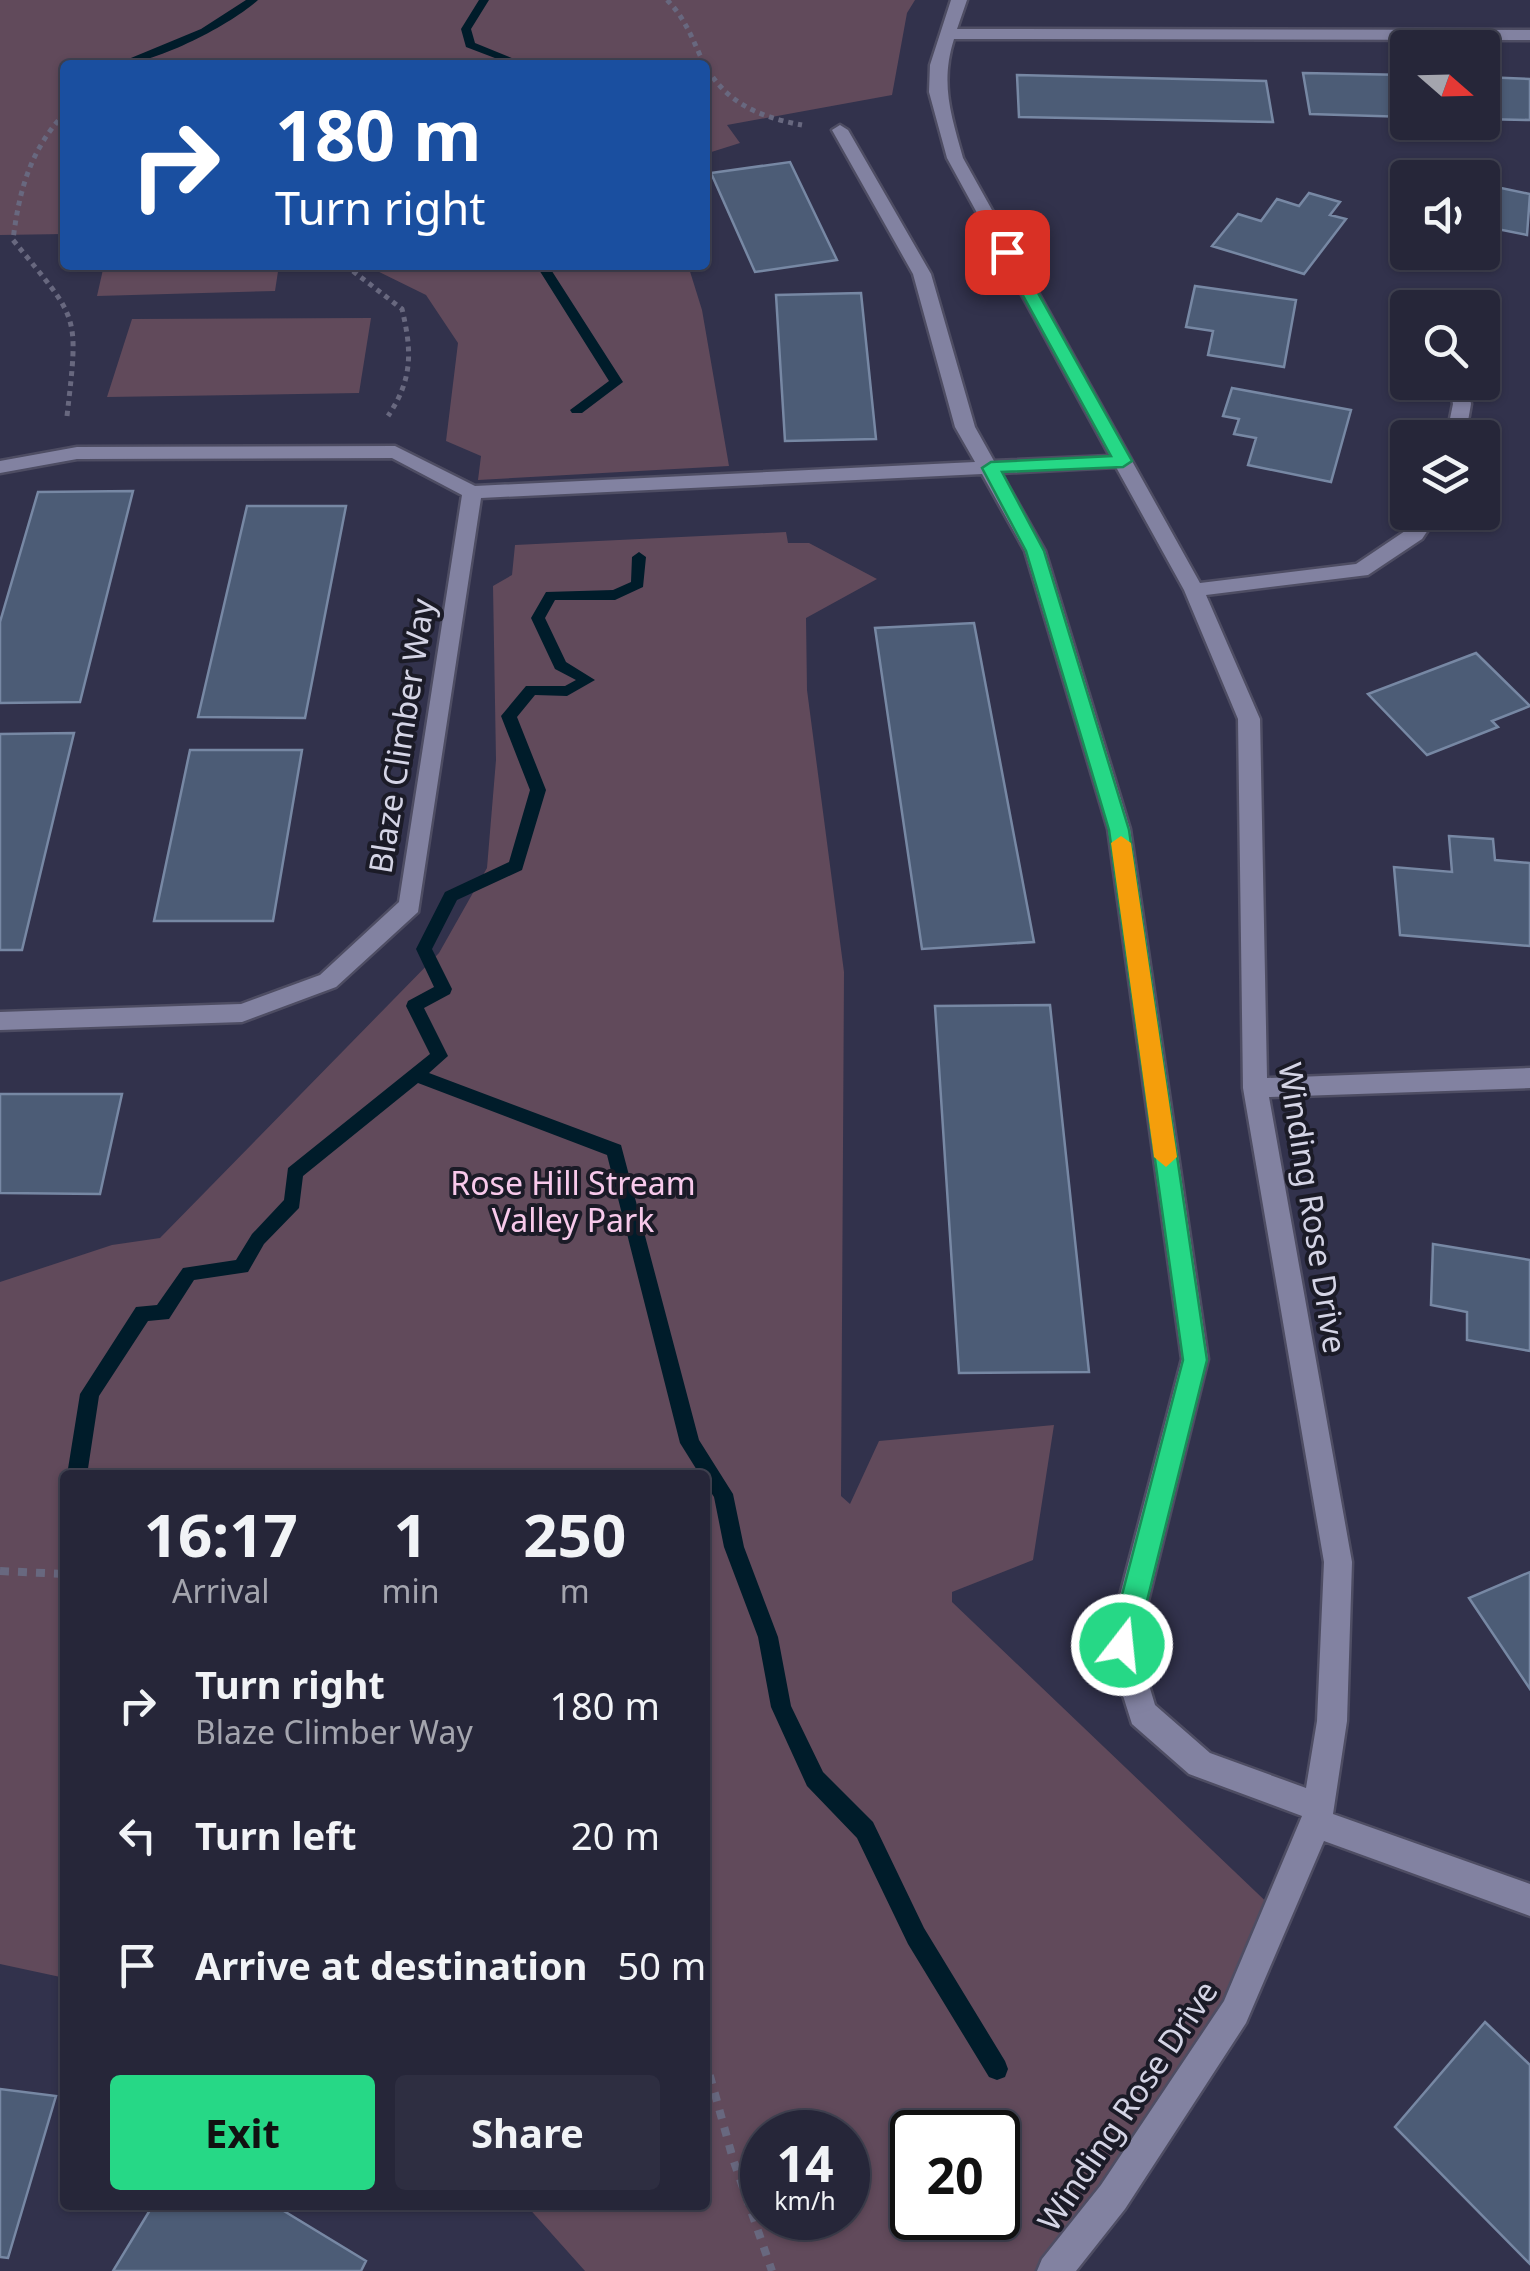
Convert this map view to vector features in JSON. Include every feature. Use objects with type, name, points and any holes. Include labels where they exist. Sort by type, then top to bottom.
[{"type":"street","name":"Winding Rose Drive","points":[[959,0],[938,65],[937,92],[955,158],[1194,590],[1249,718],[1255,1088],[1338,1562],[1332,1721],[1318,1815],[1235,2012],[1113,2196],[1054,2271]]},
{"type":"street","points":[[950,34],[1530,35]]},
{"type":"street","points":[[840,130],[922,274],[965,427],[1035,551],[1119,830],[1195,1360],[1122,1645],[1143,1714],[1200,1764],[1530,1900]]},
{"type":"street","points":[[0,467],[64,455],[394,452],[472,492],[1123,461]]},
{"type":"street","name":"Blaze Climber Way","points":[[0,1022],[242,1013],[328,981],[410,906],[472,492]]},
{"type":"street","points":[[1194,590],[1362,570],[1419,530]]},
{"type":"street","points":[[1255,1088],[1530,1078]]},
{"type":"path","points":[[667,0],[685,17],[702,60]]},
{"type":"path","points":[[710,74],[722,93],[756,118],[801,125]]},
{"type":"path","points":[[60,118],[40,137],[33,154],[16,210],[13,240],[70,310],[76,334],[64,455]]},
{"type":"path","points":[[351,270],[402,309],[410,349],[409,389],[368,452]]},
{"type":"path","points":[[0,1571],[60,1574]]},
{"type":"path","points":[[710,2076],[733,2159],[772,2271]]},
{"type":"green space","points":[[0,0],[915,0],[907,13],[892,95],[727,125],[740,143],[710,152],[710,60],[60,60],[60,234],[0,235]]},
{"type":"green space","points":[[103,270],[278,270],[275,291],[97,296]]},
{"type":"green space","points":[[375,270],[690,270],[702,310],[729,466],[478,480],[481,456],[446,441],[458,343],[426,295]]},
{"type":"green space","points":[[371,318],[359,393],[107,397],[132,319]]},
{"type":"green space","name":"Rose Hill Stream Valley Park","points":[[786,532],[788,543],[809,543],[877,579],[806,618],[807,690],[844,972],[841,1496],[850,1504],[879,1441],[1054,1425],[1033,1560],[952,1592],[952,1602],[1279,1914],[1054,2271],[585,2271],[530,2210],[710,2210],[710,1470],[60,1470],[60,1977],[0,1964],[0,1282],[112,1245],[160,1238],[439,953],[487,868],[496,760],[493,586],[512,575],[515,545]]},
{"type":"building","points":[[1303,73],[1390,75],[1390,116],[1310,114]]},
{"type":"building","points":[[1017,75],[1266,81],[1273,122],[1019,117]]},
{"type":"building","points":[[1500,78],[1530,79],[1530,120],[1500,119]]},
{"type":"building","points":[[790,162],[837,260],[755,272],[711,173]]},
{"type":"building","points":[[1500,188],[1530,194],[1527,235],[1500,230]]},
{"type":"building","points":[[1309,193],[1340,202],[1330,215],[1346,219],[1304,274],[1212,246],[1238,214],[1261,221],[1277,199],[1299,206]]},
{"type":"building","points":[[1195,286],[1296,300],[1284,367],[1208,355],[1213,331],[1186,327]]},
{"type":"building","points":[[861,293],[876,439],[785,441],[776,295]]},
{"type":"building","points":[[1232,388],[1351,410],[1331,482],[1248,465],[1256,438],[1234,434],[1239,419],[1223,416]]},
{"type":"building","points":[[133,491],[80,702],[0,703],[0,622],[38,492]]},
{"type":"building","points":[[247,506],[346,506],[305,718],[198,717]]},
{"type":"building","points":[[974,623],[1034,942],[922,949],[875,628]]},
{"type":"building","points":[[1476,653],[1530,706],[1492,721],[1498,727],[1427,755],[1368,694]]},
{"type":"building","points":[[74,733],[22,950],[0,950],[0,734]]},
{"type":"building","points":[[190,750],[302,750],[273,921],[154,921]]},
{"type":"building","points":[[1449,836],[1493,839],[1495,860],[1530,863],[1530,946],[1400,935],[1394,867],[1452,872]]},
{"type":"building","points":[[1050,1005],[1089,1372],[959,1373],[935,1006]]},
{"type":"building","points":[[0,1094],[122,1094],[100,1194],[0,1193]]},
{"type":"building","points":[[1433,1244],[1530,1260],[1530,1351],[1467,1340],[1467,1312],[1431,1305]]},
{"type":"building","points":[[1530,1572],[1530,1689],[1469,1598]]},
{"type":"building","points":[[1485,2022],[1530,2065],[1530,2264],[1395,2127]]},
{"type":"building","points":[[0,2089],[56,2096],[8,2258],[0,2257]]},
{"type":"building","points":[[150,2210],[282,2210],[366,2261],[361,2271],[113,2271]]},
{"type":"waterway","points":[[132,60],[205,31],[253,0]]},
{"type":"waterway","points":[[484,0],[466,29],[470,45],[510,60]]},
{"type":"waterway","points":[[545,270],[616,382],[577,410]]},
{"type":"waterway","points":[[415,1075],[439,1056],[414,1006],[444,989],[424,949],[451,896],[516,866],[538,790],[509,716],[531,690],[567,691],[588,680],[560,665],[538,618],[551,595],[615,595],[638,584],[639,557]]},
{"type":"waterway","points":[[78,1470],[90,1394],[143,1313],[162,1313],[189,1273],[242,1267],[258,1239],[293,1203],[294,1173],[415,1075]]},
{"type":"waterway","points":[[415,1075],[615,1150],[690,1443],[707,1470]]},
{"type":"waterway","points":[[710,1474],[723,1494],[734,1547],[768,1637],[781,1707],[815,1779],[865,1830],[916,1936],[997,2069]]},
{"type":"slow traffic","points":[[1121,843],[1166,1157]]},
{"type":"route","points":[[1007,252],[1123,461],[991,468],[1035,551],[1119,830],[1195,1360],[1186,1408],[1122,1645]]}]
